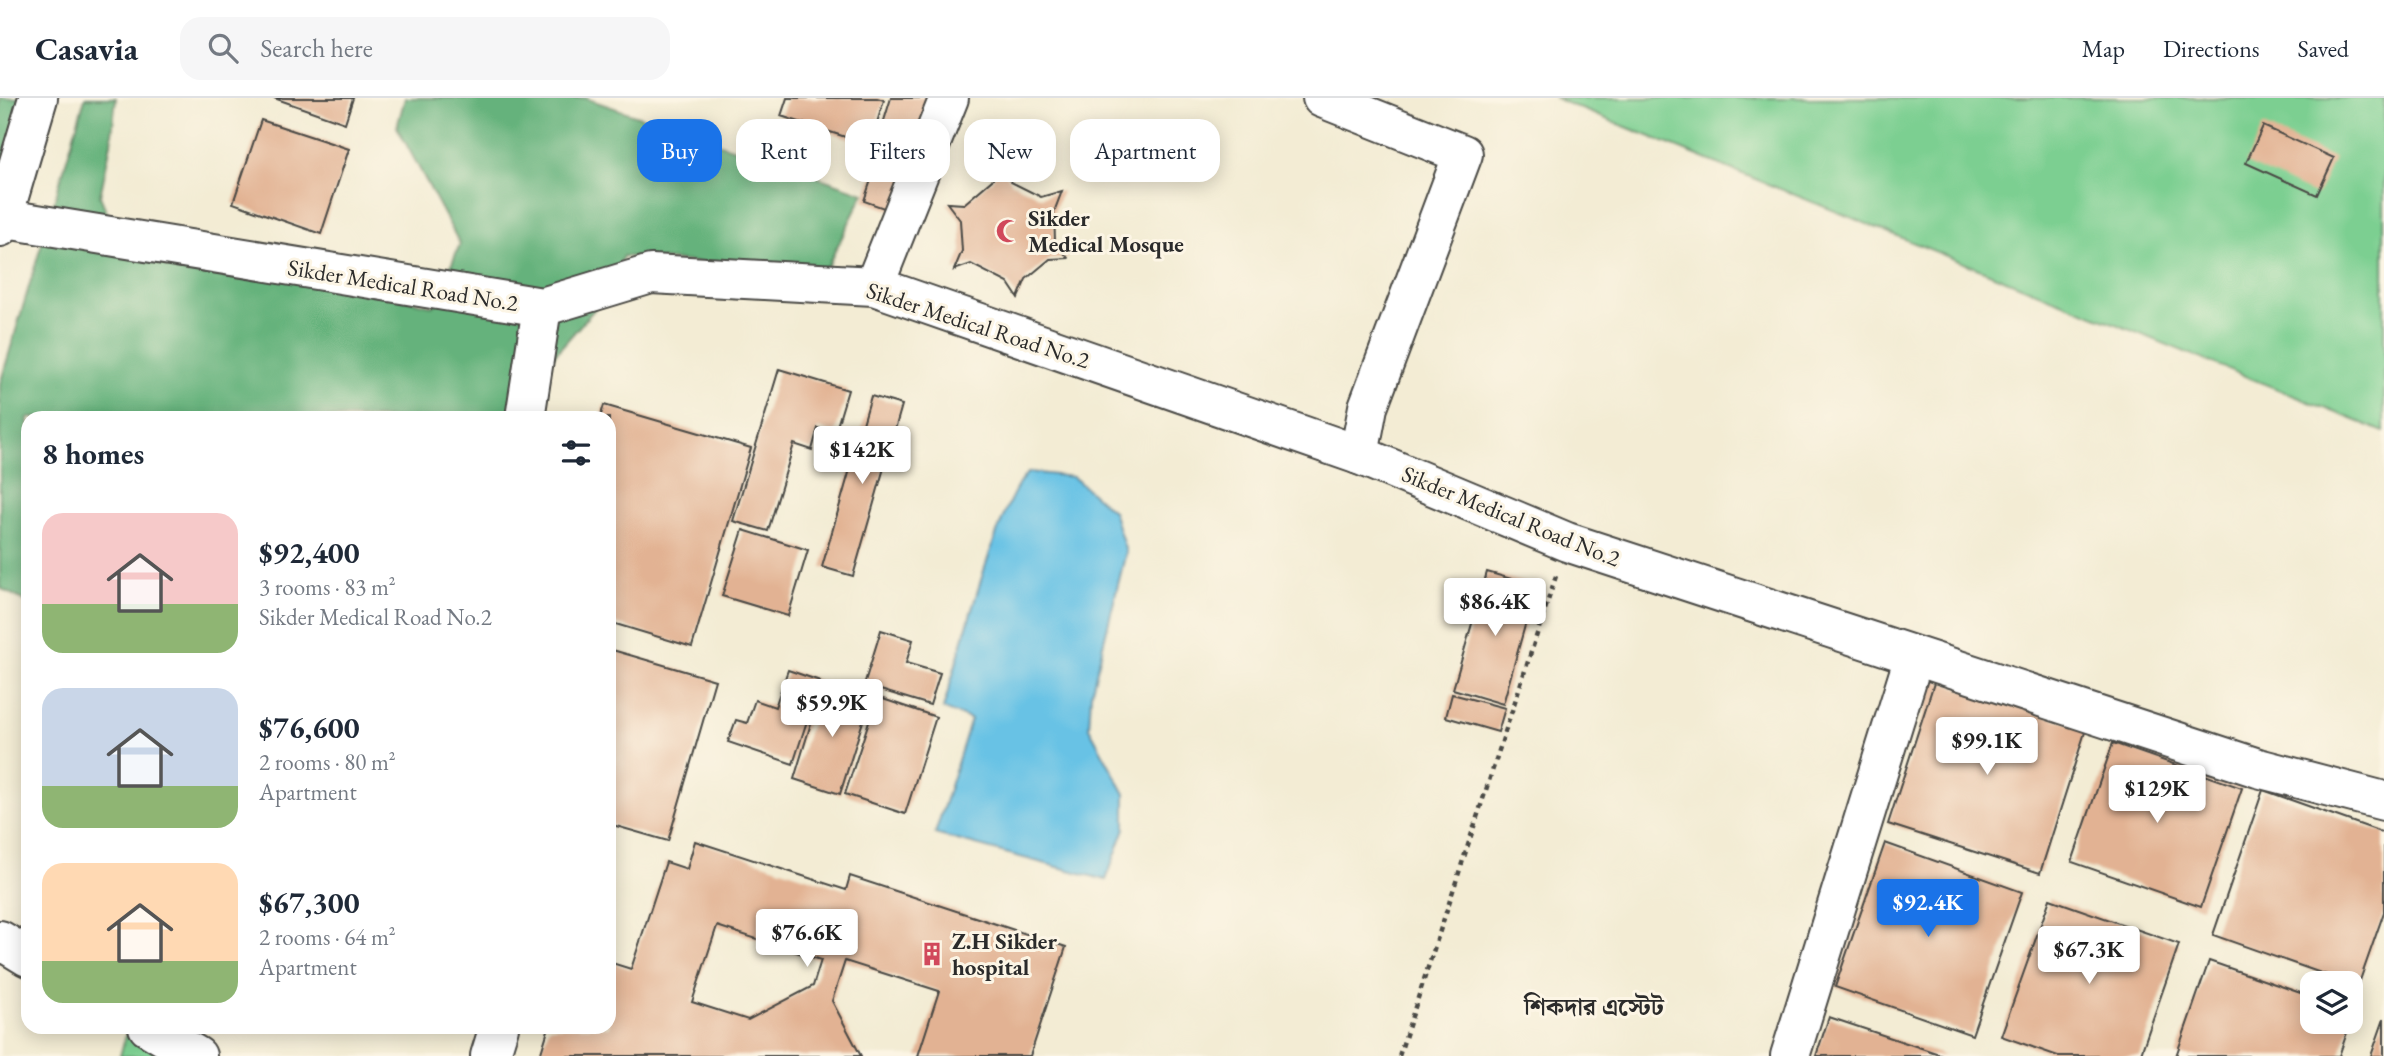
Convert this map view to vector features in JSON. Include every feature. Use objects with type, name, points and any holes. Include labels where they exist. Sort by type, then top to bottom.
[{"type":"main road","points":[[1,222],[38,98]]},
{"type":"main road","points":[[874,286],[949,98]]},
{"type":"main road","points":[[1322,98],[1463,154],[1368,407],[1359,455]]},
{"type":"main road","name":"Sikder Medical Road No.2","points":[[1,222],[542,307],[651,274],[874,286],[1359,455],[1567,542],[2258,768],[2384,801]]},
{"type":"main road","points":[[526,411],[542,307]]},
{"type":"main road","points":[[1790,1056],[1914,657]]},
{"type":"main road","points":[[0,940],[21,953]]},
{"type":"main road","points":[[160,1034],[197,1056]]},
{"type":"main road","points":[[490,1056],[497,1034]]},
{"type":"path","points":[[1399,1056],[1567,542]]},
{"type":"green space","points":[[0,98],[33,98],[0,206]]},
{"type":"green space","points":[[85,98],[116,98],[111,143],[100,196],[116,235],[434,306],[460,244],[397,127],[405,98],[585,98],[647,119],[637,119],[637,182],[722,182],[722,145],[736,149],[736,182],[831,182],[864,193],[824,273],[623,256],[605,297],[544,367],[528,411],[21,411],[21,599],[0,588],[0,384]]},
{"type":"green space","points":[[1554,98],[2384,98],[2384,432]]},
{"type":"green space","points":[[126,1035],[164,1056],[120,1056]]},
{"type":"water","points":[[1029,472],[1073,477],[1113,511],[1126,552],[1091,694],[1089,728],[1125,794],[1125,828],[1106,880],[935,834],[971,719],[943,709],[993,544],[1018,486]]},
{"type":"building","points":[[274,98],[353,98],[345,123]]},
{"type":"building","points":[[787,98],[884,100],[878,119],[845,119],[845,137],[831,132],[831,119],[790,119],[781,116]]},
{"type":"building","points":[[891,98],[935,98],[927,119],[885,119]]},
{"type":"building","points":[[261,120],[349,149],[321,234],[233,203]]},
{"type":"building","points":[[2263,126],[2334,158],[2317,195],[2246,163]]},
{"type":"building","points":[[870,182],[909,182],[898,213],[864,201]]},
{"type":"building","name":"Sikder Medical Mosque","points":[[990,182],[1011,182],[1041,197],[1062,191],[1054,212],[1055,241],[1068,258],[1050,259],[1026,279],[1018,298],[1008,283],[971,264],[954,270],[962,251],[960,220],[947,203],[964,204]]},
{"type":"building","points":[[779,369],[848,390],[835,433],[818,428],[812,450],[794,444],[768,531],[733,521]]},
{"type":"building","points":[[871,396],[902,405],[853,576],[822,567]]},
{"type":"building","points":[[604,405],[751,448],[692,647],[616,624],[616,411],[602,411]]},
{"type":"building","points":[[743,530],[808,550],[788,616],[722,596]]},
{"type":"building","points":[[1487,572],[1536,586],[1503,704],[1453,689]]},
{"type":"building","points":[[881,630],[913,640],[906,663],[940,673],[930,705],[864,685]]},
{"type":"building","points":[[616,651],[715,680],[668,841],[616,826]]},
{"type":"building","points":[[788,670],[820,681],[793,764],[728,742],[736,720],[747,723],[755,700],[775,707]]},
{"type":"building","points":[[1935,680],[2086,729],[2040,873],[1888,824]]},
{"type":"building","points":[[823,684],[870,699],[840,794],[794,779]]},
{"type":"building","points":[[1452,694],[1505,708],[1498,732],[1446,717]]},
{"type":"building","points":[[877,697],[936,717],[905,814],[845,794]]},
{"type":"building","points":[[2113,743],[2242,788],[2201,907],[2072,862]]},
{"type":"building","points":[[2263,790],[2384,833],[2384,912],[2363,972],[2315,971],[2213,935]]},
{"type":"building","name":"Z.H Sikder hospital","points":[[695,841],[846,890],[850,876],[1066,947],[1030,1056],[918,1056],[939,991],[845,961],[832,1001],[861,1056],[540,1056],[547,1034],[616,1034],[616,964],[631,969],[666,862],[687,869]],"holes":[[[717,926],[821,960],[813,986],[748,1020],[692,1002]]]},
{"type":"building","points":[[1885,843],[2022,892],[1972,1035],[1835,987]]},
{"type":"building","points":[[2050,899],[2179,944],[2140,1056],[2058,1056],[2001,1036]]},
{"type":"building","points":[[2209,961],[2300,993],[2300,1034],[2346,1034],[2339,1056],[2176,1056]]},
{"type":"building","points":[[1829,1017],[1945,1056],[1816,1056]]},
{"type":"building","points":[[2384,1019],[2384,1056],[2371,1056]]},
{"type":"place","name":"Sikder Medical Mosque","points":[[1008,231]]},
{"type":"place","name":"Z.H Sikder hospital","points":[[932,954]]},
{"type":"district","name":"শিকদার এস্টেট","points":[[1594,1006]]}]
